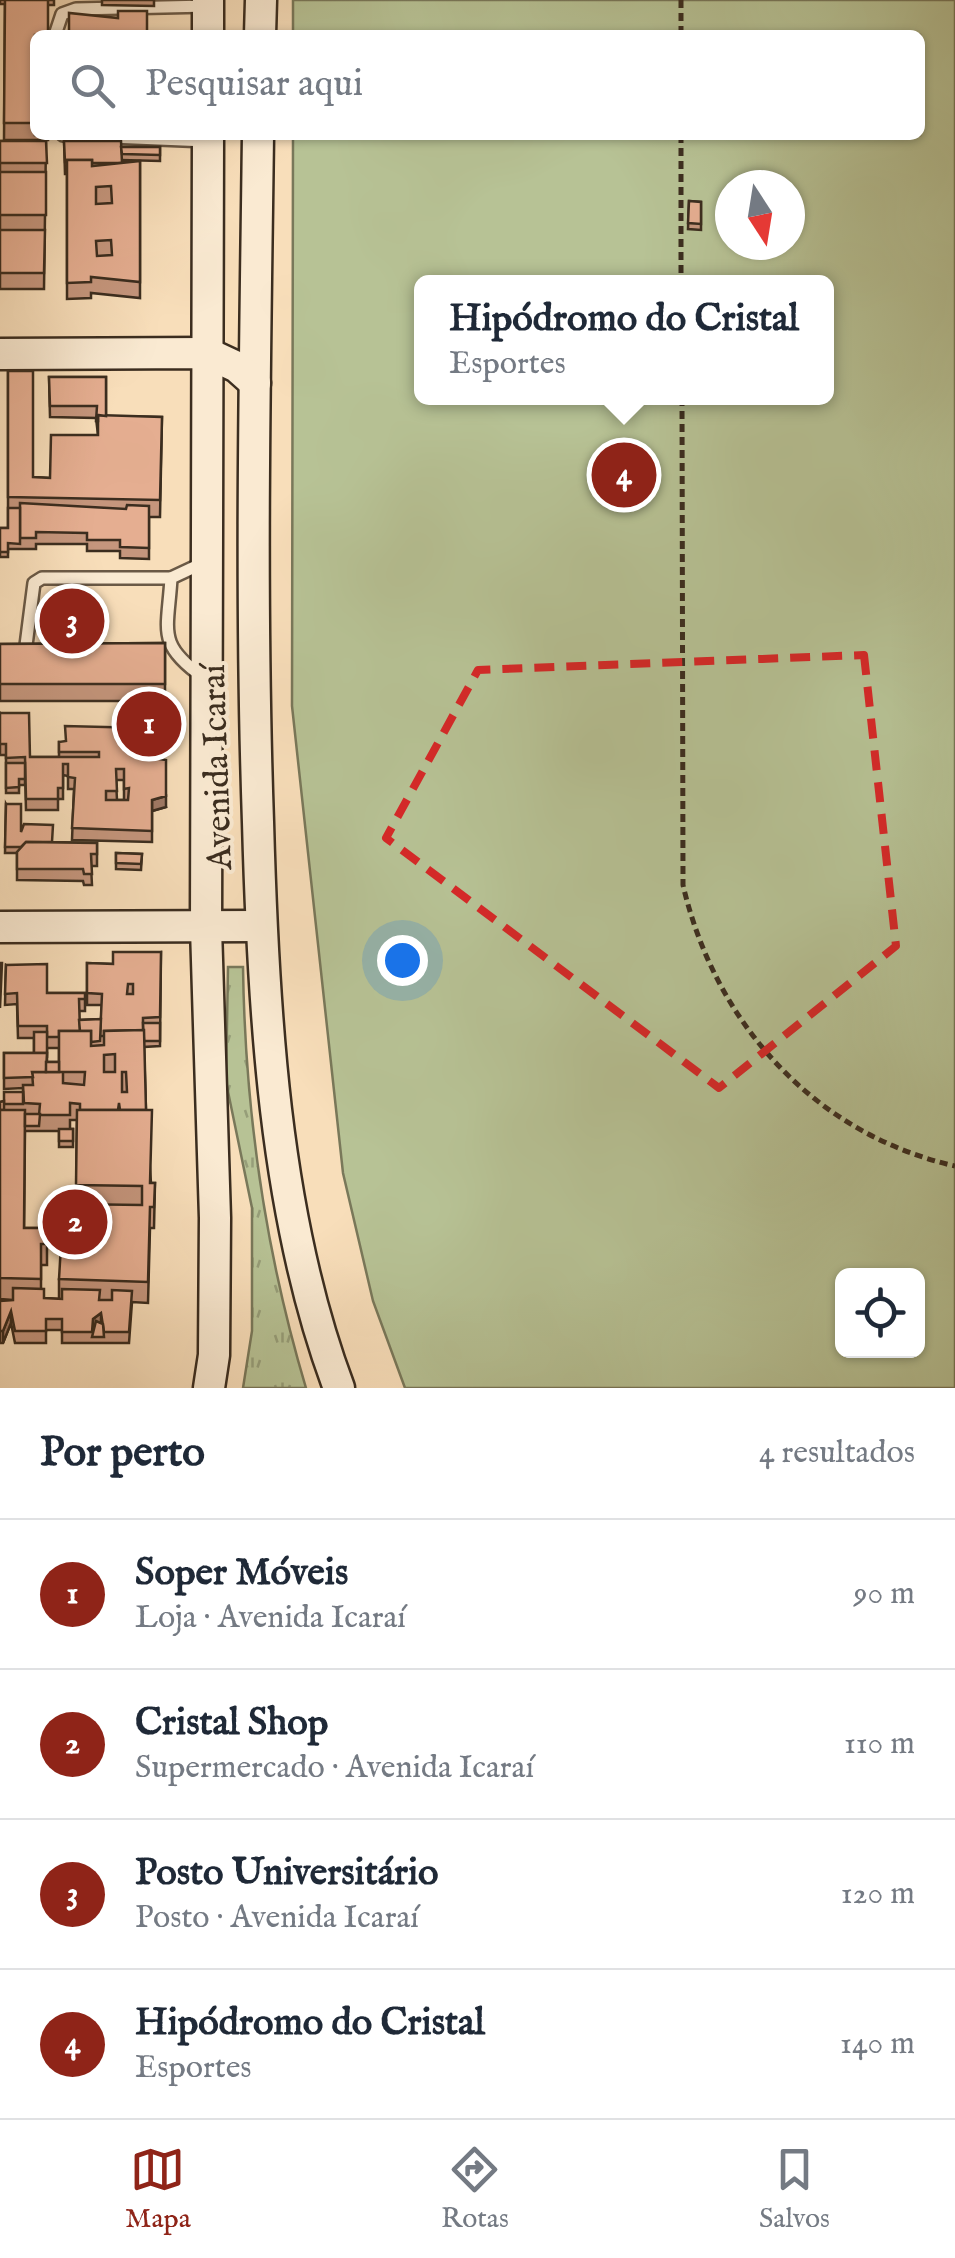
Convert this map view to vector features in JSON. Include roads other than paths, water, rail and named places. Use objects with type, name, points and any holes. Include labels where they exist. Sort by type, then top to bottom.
[{"type":"main road","points":[[260,0],[260,30]]},
{"type":"main road","name":"Avenida Icaraí","points":[[208,140],[206,928],[215,1218],[214,1355],[208,1388]]},
{"type":"main road","name":"Avenida Icaraí","points":[[258,140],[250,598],[265,995],[299,1258],[340,1388]]},
{"type":"main road","points":[[0,354],[208,353],[237,367],[255,383]]},
{"type":"main road","points":[[0,928],[261,926]]},
{"type":"lane","points":[[57,30],[62,14],[76,9],[208,14]]},
{"type":"lane","points":[[25,652],[34,583],[42,578],[170,578],[207,562]]},
{"type":"lane","points":[[170,578],[168,644],[174,657],[207,680]]},
{"type":"place","name":"Hipódromo do Cristal","points":[[624,475]]},
{"type":"place","name":"Posto Universitário","points":[[72,621]]},
{"type":"place","name":"Soper Móveis","points":[[149,724]]},
{"type":"place","name":"Cristal Shop","points":[[75,1222]]}]
